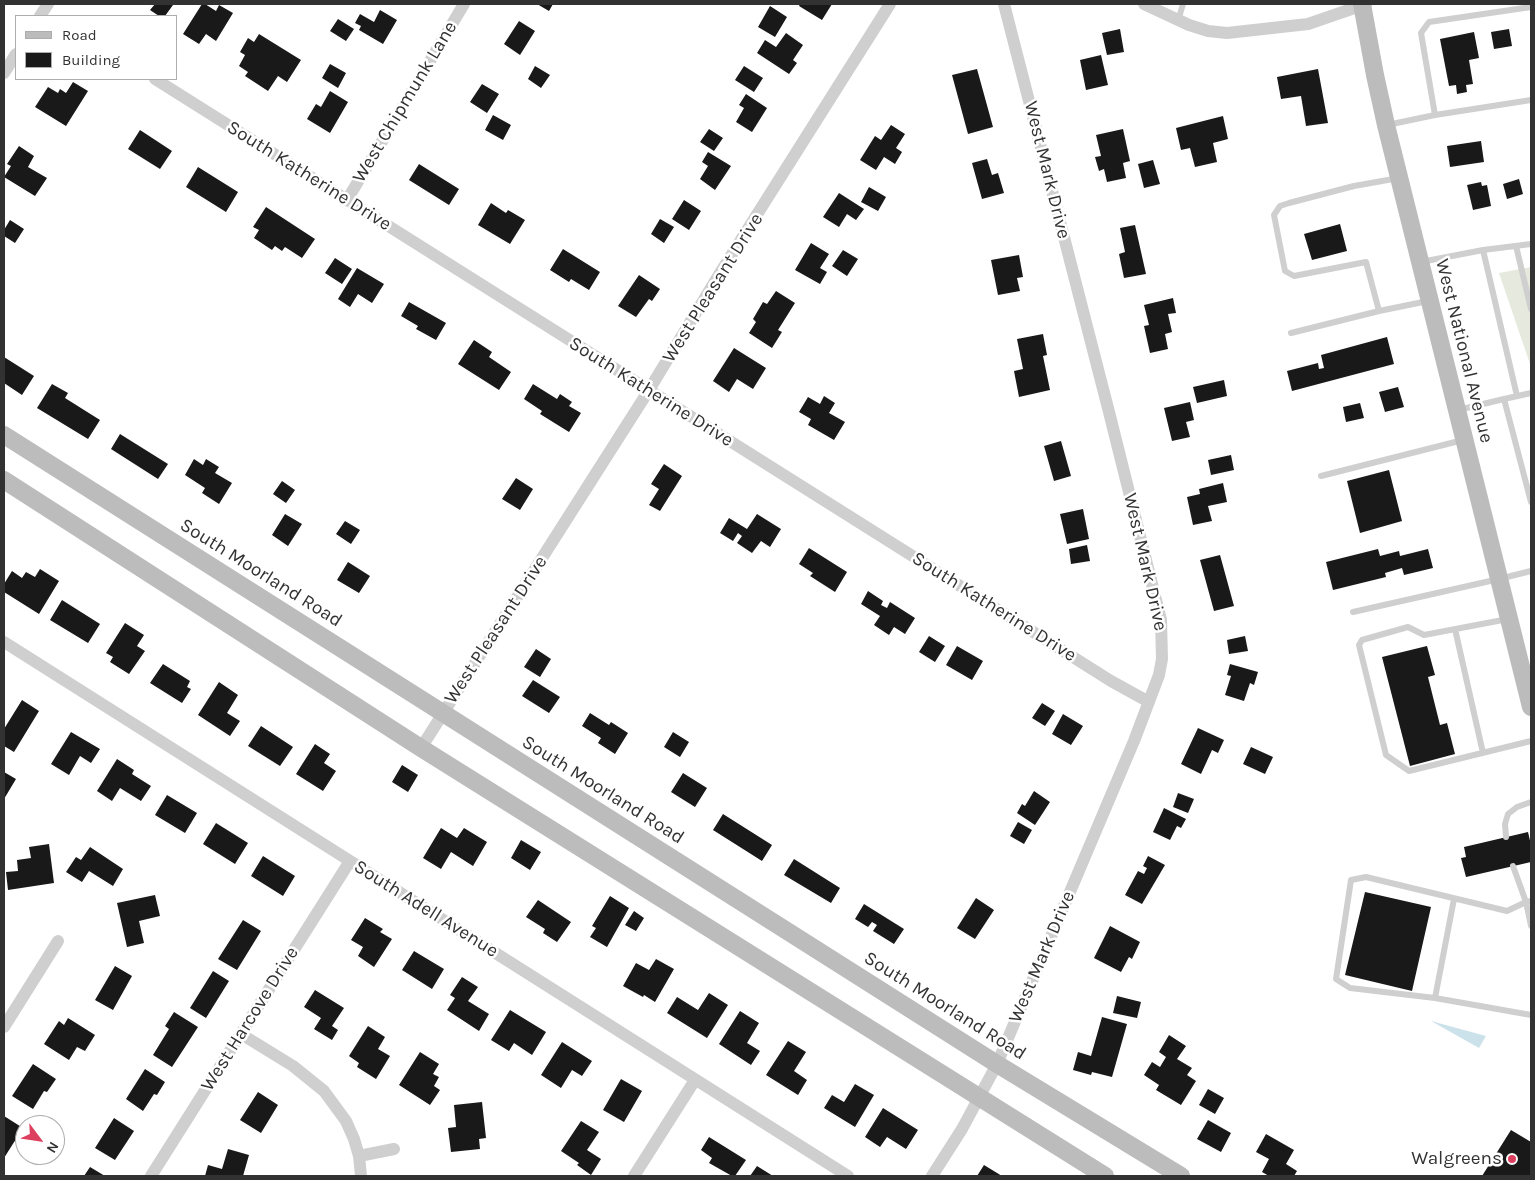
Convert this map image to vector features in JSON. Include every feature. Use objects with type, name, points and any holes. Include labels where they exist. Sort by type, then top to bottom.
[{"type":"main road","name":"West National Avenue","points":[[1363,4],[1386,125],[1531,707]]},
{"type":"main road","name":"South Moorland Road","points":[[4,435],[997,1064],[1181,1176]]},
{"type":"main road","points":[[4,480],[421,748],[1105,1176]]},
{"type":"street","name":"West Chipmunk Lane","points":[[347,200],[464,4]]},
{"type":"street","name":"West Pleasant Drive","points":[[421,748],[650,390],[720,273],[890,4]]},
{"type":"street","name":"West Mark Drive","points":[[932,1176],[980,1098],[997,1064],[1149,702],[1159,675],[1162,659],[1161,620],[1004,4]]},
{"type":"street","points":[[1144,4],[1178,21],[1208,31],[1227,33],[1308,24],[1363,4]]},
{"type":"street","points":[[4,73],[15,56]]},
{"type":"street","name":"South Katherine Drive","points":[[157,80],[1111,681],[1149,702]]},
{"type":"street","name":"South Adell Avenue","points":[[4,643],[848,1176]]},
{"type":"street","name":"West Harcove Drive","points":[[151,1176],[350,861]]},
{"type":"street","points":[[4,1027],[58,941]]},
{"type":"street","points":[[241,1034],[293,1066],[324,1091],[346,1121],[359,1156],[362,1176]]},
{"type":"street","points":[[634,1176],[695,1080]]},
{"type":"street","points":[[359,1156],[394,1149]]},
{"type":"lane","points":[[1178,21],[1183,4]]},
{"type":"lane","points":[[1435,115],[1421,33],[1429,22],[1531,7]]},
{"type":"lane","points":[[1386,125],[1435,115],[1531,100]]},
{"type":"lane","points":[[1379,311],[1366,262],[1294,276],[1284,271],[1274,215],[1280,206],[1289,203],[1354,186],[1400,178]]},
{"type":"lane","points":[[1420,262],[1483,250],[1531,244]]},
{"type":"lane","points":[[1516,246],[1531,309]]},
{"type":"lane","points":[[1483,250],[1517,396]]},
{"type":"lane","points":[[1290,334],[1379,311],[1430,301]]},
{"type":"lane","points":[[1457,410],[1531,393]]},
{"type":"lane","points":[[1504,399],[1531,502]]},
{"type":"lane","points":[[1321,476],[1464,440]]},
{"type":"lane","points":[[1353,612],[1531,571]]},
{"type":"lane","points":[[1509,619],[1424,636],[1408,628],[1362,640],[1359,645],[1386,755],[1409,771],[1531,741]]},
{"type":"lane","points":[[1455,630],[1483,753]]},
{"type":"lane","points":[[1506,837],[1505,824],[1508,814],[1517,807],[1531,802]]},
{"type":"lane","points":[[1513,866],[1528,902],[1531,926]]},
{"type":"lane","points":[[1528,902],[1506,911],[1366,877],[1351,880],[1336,978],[1350,988],[1435,998],[1531,1015]]},
{"type":"lane","points":[[1435,998],[1454,899]]},
{"type":"shaded area","points":[[1531,267],[1531,367],[1499,273]]},
{"type":"water","points":[[1431,1021],[1486,1036],[1479,1048]]},
{"type":"building","points":[[155,4],[173,5],[166,15],[158,15],[150,10]]},
{"type":"building","points":[[202,4],[216,11],[219,5],[233,13],[216,41],[206,34],[199,44],[183,34]]},
{"type":"building","points":[[537,4],[553,4],[549,11]]},
{"type":"building","points":[[800,4],[832,4],[822,20],[799,6]]},
{"type":"building","points":[[770,6],[787,17],[775,37],[758,27]]},
{"type":"building","points":[[380,10],[397,20],[383,44],[359,30],[361,26],[355,23],[360,14],[374,22]]},
{"type":"building","points":[[338,19],[354,29],[346,41],[330,31]]},
{"type":"building","points":[[519,21],[535,31],[520,55],[504,44]]},
{"type":"building","points":[[1120,29],[1124,52],[1107,55],[1102,33]]},
{"type":"building","points":[[1509,29],[1512,46],[1494,49],[1491,32]]},
{"type":"building","points":[[1474,32],[1479,58],[1469,60],[1473,84],[1466,85],[1467,92],[1457,94],[1456,85],[1449,86],[1440,39]]},
{"type":"building","points":[[786,33],[803,45],[793,60],[797,63],[789,74],[757,53],[765,40],[776,47]]},
{"type":"building","points":[[259,34],[301,60],[287,82],[278,76],[268,91],[245,76],[248,72],[239,66],[245,55],[240,52],[248,38],[254,42]]},
{"type":"building","points":[[1101,55],[1108,85],[1086,90],[1080,60]]},
{"type":"building","points":[[330,64],[346,73],[338,88],[322,78]]},
{"type":"building","points":[[535,66],[550,75],[541,88],[528,79]]},
{"type":"building","points":[[744,66],[763,78],[754,92],[735,80]]},
{"type":"building","points":[[977,69],[993,127],[968,134],[952,75]]},
{"type":"building","points":[[1318,69],[1328,123],[1306,126],[1301,96],[1281,99],[1277,77]]},
{"type":"building","points":[[73,82],[88,91],[66,126],[35,107],[48,87],[58,93],[60,89],[66,93]]},
{"type":"building","points":[[482,84],[499,94],[487,113],[470,102]]},
{"type":"building","points":[[330,91],[348,102],[330,133],[307,119],[316,104],[321,107]]},
{"type":"building","points":[[746,94],[767,108],[752,132],[736,122],[744,108],[739,105]]},
{"type":"building","points":[[493,115],[511,125],[503,140],[485,130]]},
{"type":"building","points":[[1223,116],[1228,139],[1213,143],[1217,162],[1195,167],[1190,148],[1181,150],[1176,128]]},
{"type":"building","points":[[891,125],[905,134],[896,148],[902,152],[895,164],[884,157],[876,170],[860,160],[875,136],[881,140]]},
{"type":"building","points":[[709,129],[723,138],[714,151],[700,142]]},
{"type":"building","points":[[1123,129],[1130,161],[1123,163],[1126,178],[1107,182],[1104,169],[1099,171],[1095,157],[1101,156],[1096,135]]},
{"type":"building","points":[[140,130],[172,151],[160,169],[128,149]]},
{"type":"building","points":[[1481,141],[1484,162],[1450,167],[1447,146]]},
{"type":"building","points":[[19,146],[34,156],[28,167],[47,178],[35,196],[4,177],[11,166],[7,164]]},
{"type":"building","points":[[708,152],[731,166],[715,190],[700,179],[708,166],[702,162]]},
{"type":"building","points":[[987,159],[992,175],[998,173],[1004,193],[982,199],[972,163]]},
{"type":"building","points":[[1153,160],[1160,184],[1144,188],[1138,164]]},
{"type":"building","points":[[419,164],[459,189],[449,205],[409,180]]},
{"type":"building","points":[[198,167],[238,192],[226,212],[186,187]]},
{"type":"building","points":[[1519,179],[1523,194],[1507,199],[1503,184]]},
{"type":"building","points":[[1481,182],[1482,186],[1487,185],[1491,206],[1473,210],[1467,185]]},
{"type":"building","points":[[869,187],[886,197],[878,211],[861,202]]},
{"type":"building","points":[[839,193],[864,209],[856,220],[847,214],[839,227],[823,217]]},
{"type":"building","points":[[684,200],[701,211],[689,230],[672,219]]},
{"type":"building","points":[[491,203],[506,213],[508,210],[525,220],[510,244],[478,225]]},
{"type":"building","points":[[266,207],[315,239],[302,258],[285,247],[282,251],[275,246],[272,250],[254,238],[259,230],[253,227]]},
{"type":"building","points":[[660,219],[674,227],[664,243],[651,234]]},
{"type":"building","points":[[10,220],[24,229],[15,243],[4,236],[4,230]]},
{"type":"building","points":[[1340,224],[1347,251],[1312,260],[1304,234]]},
{"type":"building","points":[[1135,225],[1146,274],[1124,278],[1119,254],[1125,252],[1120,228]]},
{"type":"building","points":[[811,243],[829,254],[820,268],[827,272],[820,284],[795,270]]},
{"type":"building","points":[[563,249],[600,272],[589,290],[571,279],[569,282],[550,270]]},
{"type":"building","points":[[843,250],[858,259],[847,276],[832,266]]},
{"type":"building","points":[[1019,255],[1023,277],[1017,278],[1020,291],[998,295],[991,260]]},
{"type":"building","points":[[335,258],[352,269],[342,284],[325,273]]},
{"type":"building","points":[[357,268],[384,284],[372,303],[358,294],[350,307],[338,299]]},
{"type":"building","points":[[639,275],[660,289],[652,301],[649,299],[636,317],[618,306]]},
{"type":"building","points":[[776,291],[795,303],[778,330],[782,332],[772,348],[749,333],[756,322],[753,319],[763,302],[767,304]]},
{"type":"building","points":[[1173,298],[1176,313],[1168,314],[1172,332],[1165,334],[1168,349],[1150,353],[1144,326],[1149,325],[1144,305]]},
{"type":"building","points":[[409,302],[446,323],[436,340],[416,329],[418,326],[401,316]]},
{"type":"building","points":[[1043,334],[1047,355],[1043,356],[1050,390],[1019,397],[1014,371],[1023,369],[1017,339]]},
{"type":"building","points":[[1387,337],[1394,364],[1292,391],[1287,371],[1318,363],[1319,369],[1324,368],[1321,355]]},
{"type":"building","points":[[474,340],[492,352],[489,357],[511,372],[499,390],[458,364]]},
{"type":"building","points":[[734,348],[766,368],[753,389],[737,379],[729,392],[713,381]]},
{"type":"building","points":[[4,357],[34,376],[22,395],[4,383]]},
{"type":"building","points":[[1224,380],[1227,396],[1197,403],[1193,387]]},
{"type":"building","points":[[52,384],[68,393],[65,398],[100,420],[88,439],[37,408]]},
{"type":"building","points":[[533,384],[557,399],[560,394],[572,402],[569,406],[581,413],[569,432],[540,414],[542,411],[524,399]]},
{"type":"building","points":[[1398,387],[1404,407],[1385,412],[1379,392]]},
{"type":"building","points":[[824,396],[835,403],[829,413],[845,422],[834,440],[808,425],[811,419],[799,412],[808,397],[820,404]]},
{"type":"building","points":[[1190,402],[1194,420],[1186,422],[1190,437],[1172,441],[1164,408]]},
{"type":"building","points":[[1360,403],[1364,418],[1346,422],[1343,407]]},
{"type":"building","points":[[120,434],[168,464],[158,479],[111,449]]},
{"type":"building","points":[[1061,441],[1071,476],[1054,481],[1044,446]]},
{"type":"building","points":[[1231,455],[1234,470],[1211,475],[1208,460]]},
{"type":"building","points":[[194,459],[203,465],[206,459],[219,467],[215,473],[232,483],[219,504],[202,493],[205,488],[185,475]]},
{"type":"building","points":[[664,464],[682,476],[660,511],[649,505],[659,489],[651,484]]},
{"type":"building","points":[[1389,470],[1402,521],[1360,533],[1347,481]]},
{"type":"building","points":[[516,478],[533,489],[520,510],[502,499]]},
{"type":"building","points":[[282,481],[295,490],[286,503],[273,494]]},
{"type":"building","points":[[1223,483],[1227,502],[1208,506],[1212,521],[1193,525],[1187,497],[1200,494],[1199,489]]},
{"type":"building","points":[[1083,509],[1089,539],[1067,544],[1060,514]]},
{"type":"building","points":[[285,514],[302,524],[288,546],[272,535]]},
{"type":"building","points":[[757,514],[781,529],[770,547],[761,541],[752,553],[737,543],[742,536],[738,533],[733,541],[720,533],[729,518],[747,529]]},
{"type":"building","points":[[345,521],[360,530],[351,544],[336,534]]},
{"type":"building","points":[[1087,545],[1090,561],[1071,564],[1069,549]]},
{"type":"building","points":[[809,548],[847,572],[835,592],[810,576],[813,573],[799,564]]},
{"type":"building","points":[[1378,549],[1380,556],[1399,551],[1400,556],[1428,549],[1433,568],[1404,575],[1402,568],[1385,573],[1386,577],[1333,590],[1326,562]]},
{"type":"building","points":[[1220,555],[1234,606],[1214,611],[1200,560]]},
{"type":"building","points":[[348,562],[370,576],[359,593],[337,580]]},
{"type":"building","points":[[40,569],[59,581],[39,614],[4,592],[4,584],[12,571],[22,578],[26,572],[35,577]]},
{"type":"building","points":[[868,591],[883,601],[881,605],[887,608],[890,602],[915,618],[905,634],[894,627],[889,635],[874,625],[880,616],[861,604]]},
{"type":"building","points":[[62,600],[100,624],[88,643],[50,620]]},
{"type":"building","points":[[125,623],[144,635],[137,646],[145,651],[129,674],[110,662],[113,657],[106,653]]},
{"type":"building","points":[[929,636],[945,646],[935,662],[919,652]]},
{"type":"building","points":[[1245,636],[1248,651],[1229,654],[1227,640]]},
{"type":"building","points":[[957,646],[983,661],[972,680],[946,665]]},
{"type":"building","points":[[1427,646],[1435,675],[1428,677],[1440,725],[1447,723],[1455,754],[1410,766],[1382,657]]},
{"type":"building","points":[[536,649],[551,659],[540,677],[524,667]]},
{"type":"building","points":[[163,664],[190,681],[187,687],[191,689],[182,703],[150,683]]},
{"type":"building","points":[[1230,664],[1258,672],[1254,685],[1250,683],[1244,701],[1225,695],[1231,676],[1227,675]]},
{"type":"building","points":[[533,680],[560,697],[549,713],[522,696]]},
{"type":"building","points":[[219,682],[238,695],[227,713],[240,721],[230,736],[198,715]]},
{"type":"building","points":[[22,700],[39,711],[14,752],[4,746],[4,729]]},
{"type":"building","points":[[1042,703],[1055,711],[1045,726],[1032,718]]},
{"type":"building","points":[[590,713],[609,725],[611,722],[628,733],[615,754],[598,743],[601,738],[582,726]]},
{"type":"building","points":[[1063,714],[1083,726],[1071,745],[1052,734]]},
{"type":"building","points":[[261,726],[293,747],[280,766],[248,746]]},
{"type":"building","points":[[1198,728],[1224,740],[1218,753],[1212,750],[1201,774],[1181,764]]},
{"type":"building","points":[[71,732],[100,749],[91,763],[80,756],[69,775],[51,764]]},
{"type":"building","points":[[673,732],[689,742],[680,757],[664,747]]},
{"type":"building","points":[[315,744],[330,754],[324,763],[336,771],[323,791],[296,774]]},
{"type":"building","points":[[1251,747],[1273,757],[1265,774],[1243,764]]},
{"type":"building","points":[[117,759],[134,770],[132,774],[151,786],[141,801],[120,788],[112,801],[97,791]]},
{"type":"building","points":[[402,765],[418,775],[408,792],[392,782]]},
{"type":"building","points":[[4,772],[16,779],[4,799]]},
{"type":"building","points":[[683,773],[707,788],[695,807],[671,792]]},
{"type":"building","points":[[1034,791],[1050,802],[1035,825],[1017,813],[1022,804],[1025,806]]},
{"type":"building","points":[[1178,793],[1194,799],[1188,813],[1173,807]]},
{"type":"building","points":[[167,795],[197,813],[185,833],[155,815]]},
{"type":"building","points":[[1164,808],[1186,819],[1181,828],[1177,826],[1170,840],[1153,832]]},
{"type":"building","points":[[723,814],[772,845],[762,861],[713,830]]},
{"type":"building","points":[[1018,822],[1032,830],[1024,844],[1010,836]]},
{"type":"building","points":[[216,823],[248,843],[235,864],[203,844]]},
{"type":"building","points":[[441,828],[457,838],[464,828],[487,842],[473,866],[451,852],[441,869],[423,858]]},
{"type":"building","points":[[1528,832],[1531,845],[1531,862],[1466,877],[1461,858],[1466,857],[1464,847]]},
{"type":"building","points":[[521,840],[541,852],[530,870],[511,858]]},
{"type":"building","points":[[49,844],[54,883],[8,890],[6,872],[18,871],[17,860],[31,858],[29,847]]},
{"type":"building","points":[[90,847],[123,869],[113,886],[89,871],[82,882],[66,872],[76,857],[81,860]]},
{"type":"building","points":[[263,856],[295,876],[283,896],[251,876]]},
{"type":"building","points":[[1148,856],[1165,865],[1142,904],[1125,895],[1138,871],[1144,874],[1147,868],[1143,866]]},
{"type":"building","points":[[794,859],[840,888],[831,903],[784,875]]},
{"type":"building","points":[[1365,892],[1431,907],[1412,991],[1345,975]]},
{"type":"building","points":[[155,895],[160,916],[139,921],[144,943],[127,947],[117,903]]},
{"type":"building","points":[[610,896],[629,908],[607,947],[590,937],[596,928],[592,926]]},
{"type":"building","points":[[976,898],[994,910],[975,939],[957,928]]},
{"type":"building","points":[[538,900],[571,922],[557,942],[543,933],[545,929],[526,917]]},
{"type":"building","points":[[864,904],[904,929],[894,944],[873,931],[877,925],[872,922],[868,927],[855,919]]},
{"type":"building","points":[[634,911],[644,918],[636,931],[625,925]]},
{"type":"building","points":[[365,918],[383,929],[380,932],[392,939],[374,967],[358,956],[363,947],[351,940]]},
{"type":"building","points":[[243,920],[261,931],[237,970],[218,959]]},
{"type":"building","points":[[1110,926],[1140,942],[1132,959],[1129,957],[1121,972],[1094,958]]},
{"type":"building","points":[[414,951],[444,969],[432,989],[402,970]]},
{"type":"building","points":[[656,959],[674,969],[655,1002],[623,986],[636,963],[649,970]]},
{"type":"building","points":[[115,966],[132,976],[113,1010],[95,1000]]},
{"type":"building","points":[[213,971],[229,981],[206,1018],[190,1008]]},
{"type":"building","points":[[462,977],[478,987],[468,1001],[489,1014],[479,1031],[447,1010],[455,998],[450,995]]},
{"type":"building","points":[[315,990],[344,1008],[332,1026],[338,1030],[332,1040],[314,1029],[321,1018],[304,1007]]},
{"type":"building","points":[[709,993],[728,1005],[707,1038],[667,1013],[677,997],[698,1010]]},
{"type":"building","points":[[1117,996],[1141,1002],[1137,1018],[1113,1013]]},
{"type":"building","points":[[510,1010],[546,1032],[532,1055],[514,1043],[509,1051],[491,1040]]},
{"type":"building","points":[[740,1011],[759,1023],[747,1043],[760,1051],[751,1065],[719,1044]]},
{"type":"building","points":[[174,1012],[198,1027],[172,1067],[153,1055],[169,1029],[165,1026]]},
{"type":"building","points":[[1102,1017],[1127,1024],[1112,1077],[1092,1072],[1091,1075],[1073,1070],[1078,1052],[1091,1056]]},
{"type":"building","points":[[68,1018],[95,1035],[85,1051],[77,1047],[69,1060],[44,1044],[59,1021],[64,1025]]},
{"type":"building","points":[[368,1026],[385,1037],[378,1049],[390,1056],[376,1079],[357,1067],[359,1063],[349,1056]]},
{"type":"building","points":[[1169,1035],[1186,1046],[1177,1059],[1192,1068],[1187,1075],[1196,1081],[1181,1105],[1156,1090],[1159,1085],[1144,1075],[1152,1062],[1160,1067],[1166,1057],[1159,1052]]},
{"type":"building","points":[[788,1041],[806,1052],[794,1071],[807,1080],[798,1095],[766,1075]]},
{"type":"building","points":[[562,1042],[592,1061],[582,1076],[572,1070],[561,1088],[541,1075]]},
{"type":"building","points":[[420,1052],[439,1064],[433,1074],[439,1077],[434,1086],[440,1090],[430,1105],[399,1085]]},
{"type":"building","points":[[33,1064],[56,1079],[47,1092],[44,1091],[33,1109],[12,1096]]},
{"type":"building","points":[[145,1069],[165,1082],[157,1095],[154,1094],[143,1111],[126,1099]]},
{"type":"building","points":[[621,1079],[642,1091],[624,1122],[603,1110]]},
{"type":"building","points":[[855,1084],[874,1095],[855,1127],[824,1108],[832,1095],[844,1102]]},
{"type":"building","points":[[1208,1089],[1224,1098],[1215,1114],[1199,1105]]},
{"type":"building","points":[[258,1092],[278,1105],[261,1133],[240,1120]]},
{"type":"building","points":[[482,1102],[486,1138],[479,1139],[480,1149],[451,1152],[448,1128],[456,1127],[454,1105]]},
{"type":"building","points":[[883,1108],[918,1130],[906,1149],[887,1137],[880,1147],[865,1137]]},
{"type":"building","points":[[4,1116],[15,1123],[15,1141],[4,1158]]},
{"type":"building","points":[[114,1118],[134,1131],[115,1160],[95,1148]]},
{"type":"building","points":[[1208,1120],[1231,1133],[1221,1152],[1197,1139]]},
{"type":"building","points":[[581,1121],[599,1132],[587,1150],[601,1159],[591,1175],[577,1165],[579,1163],[561,1151]]},
{"type":"building","name":"Walgreens","points":[[1511,1130],[1531,1142],[1531,1176],[1482,1176]]},
{"type":"building","points":[[1266,1134],[1294,1150],[1286,1164],[1297,1171],[1294,1176],[1269,1176],[1262,1172],[1269,1159],[1256,1152]]},
{"type":"building","points":[[709,1137],[746,1160],[735,1176],[709,1163],[712,1158],[701,1150]]},
{"type":"building","points":[[228,1149],[249,1155],[243,1176],[205,1176],[208,1165],[222,1169]]},
{"type":"building","points":[[984,1165],[1002,1176],[977,1176]]},
{"type":"building","points":[[757,1166],[773,1176],[750,1176]]},
{"type":"building","points":[[90,1167],[105,1176],[84,1176]]},
{"type":"place","name":"Walgreens","points":[[1512,1159]]}]
